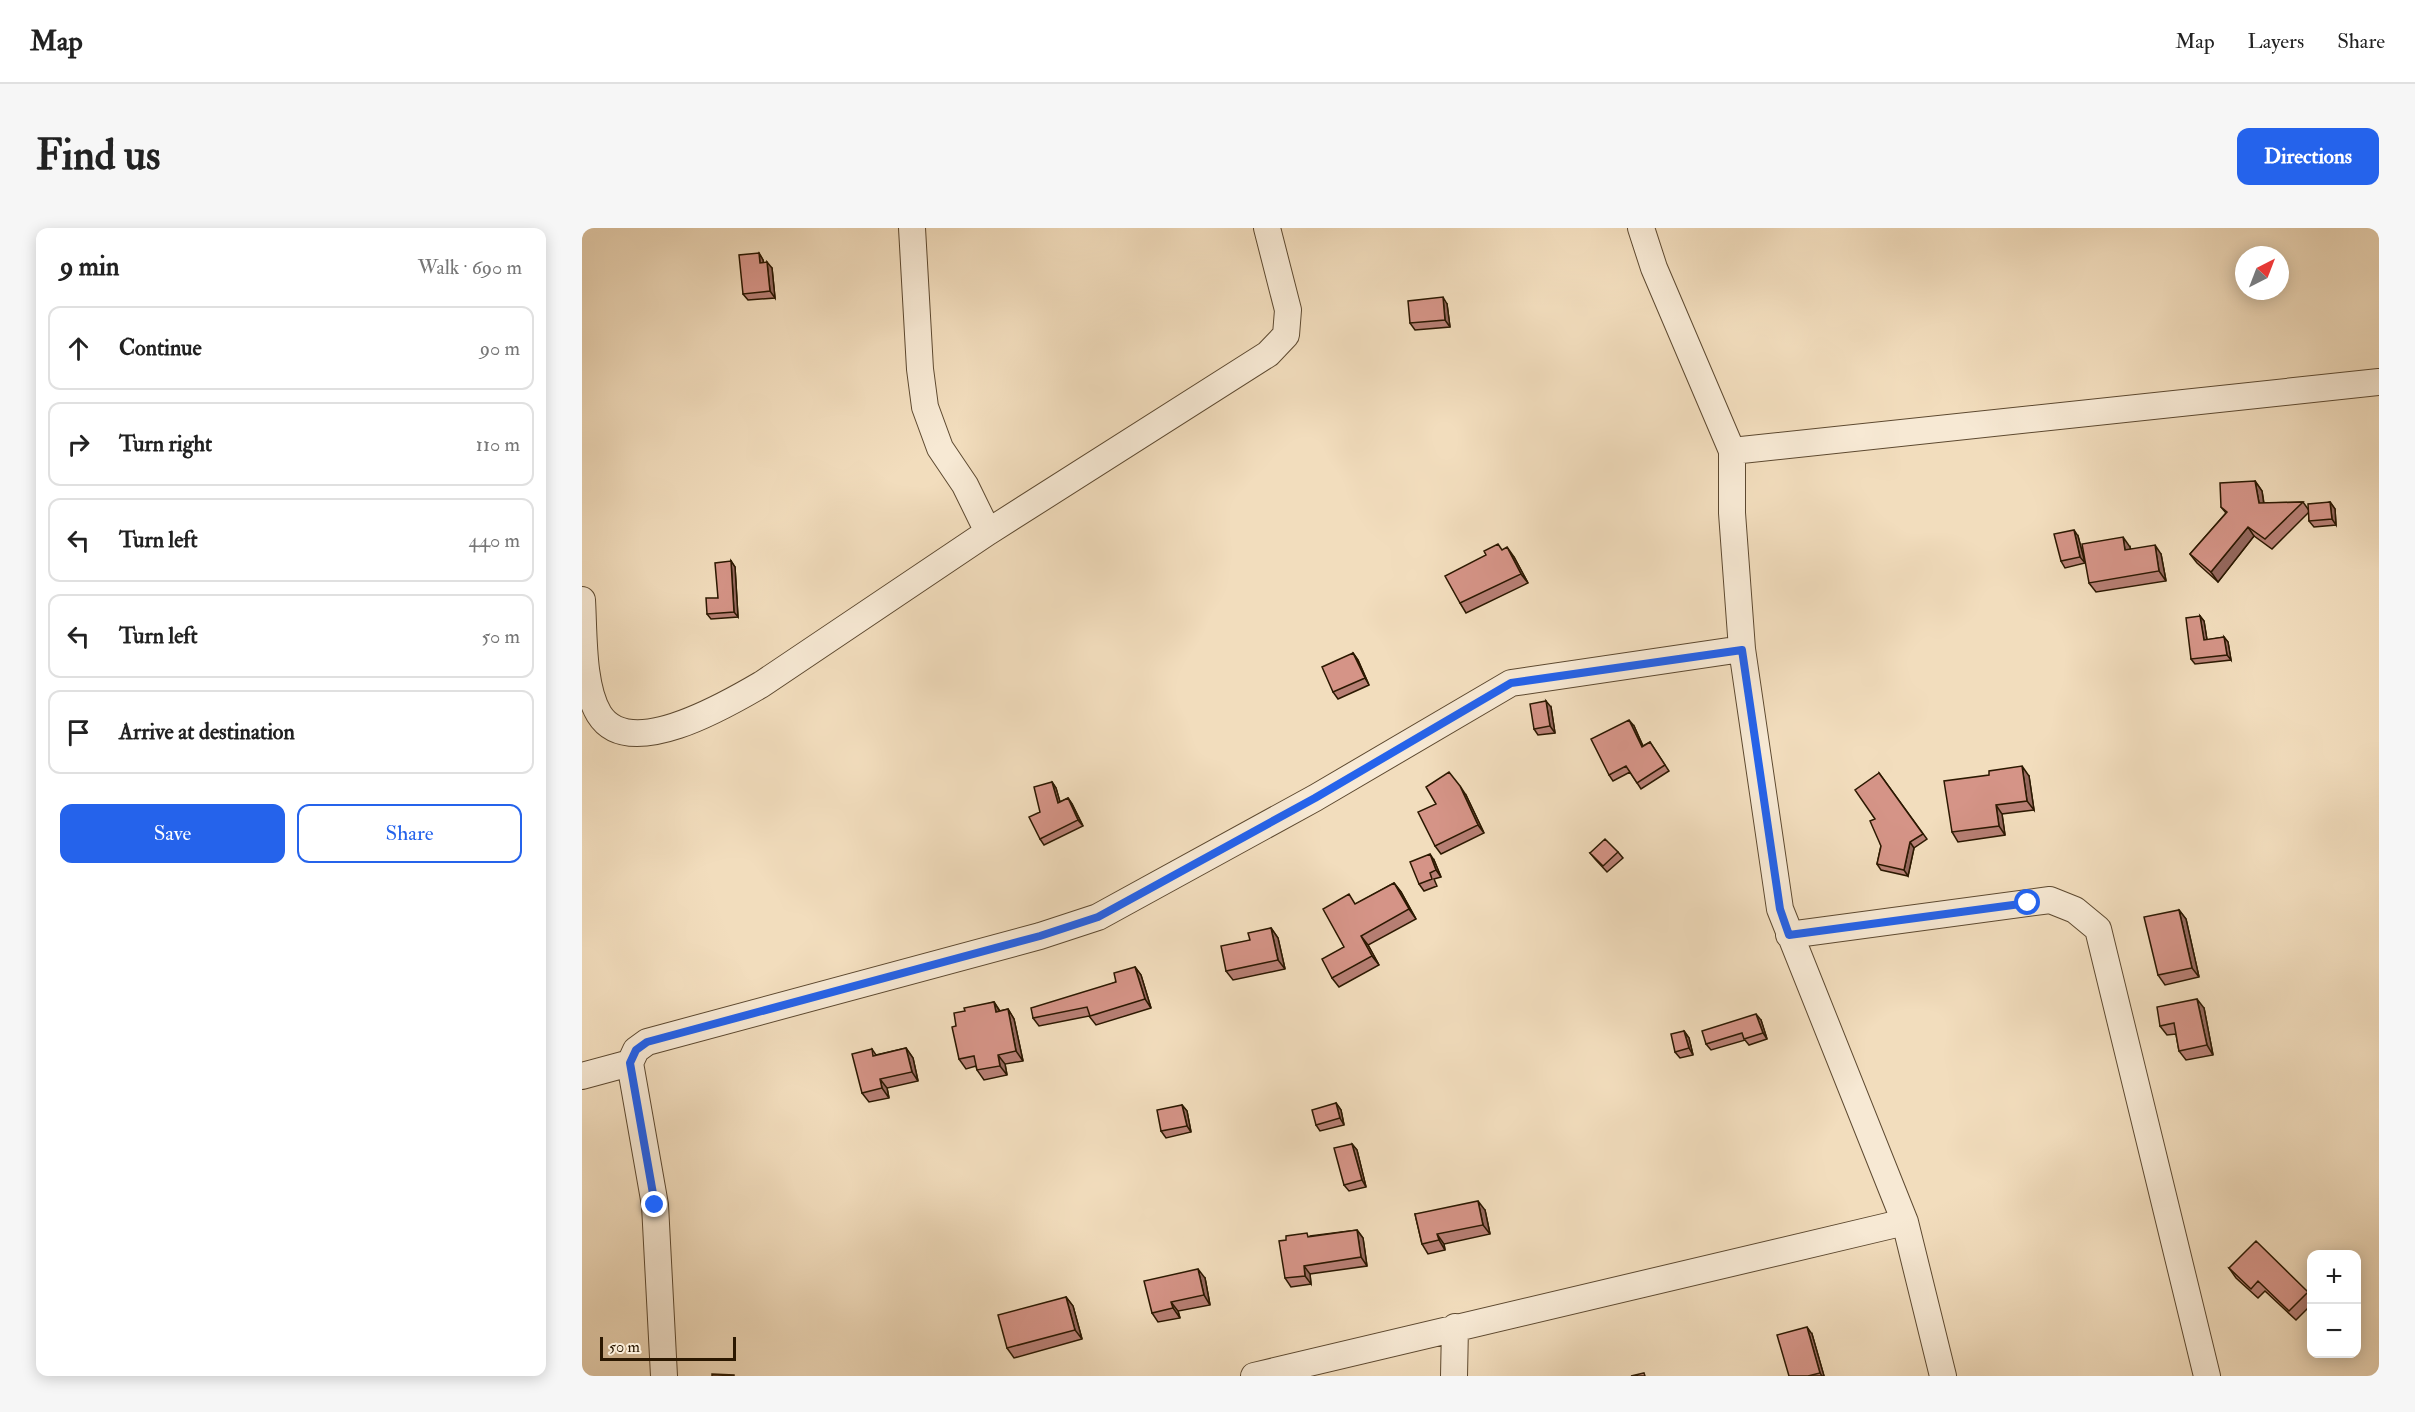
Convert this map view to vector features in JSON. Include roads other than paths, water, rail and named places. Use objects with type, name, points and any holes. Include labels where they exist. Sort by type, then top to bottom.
[{"type":"street","points":[[912,228],[920,369],[925,407],[940,448],[965,485],[988,532]]},
{"type":"street","points":[[582,600],[585,683],[598,713],[616,729],[625,732],[646,732],[688,723],[726,705],[762,684],[988,532],[1269,354],[1286,335],[1288,310],[1267,228]]},
{"type":"street","points":[[1641,228],[1654,268],[1732,451],[1732,513],[1742,650],[1780,909],[1905,1222],[1943,1376]]},
{"type":"street","points":[[1732,451],[2379,382]]},
{"type":"street","points":[[664,1376],[655,1205],[630,1063],[636,1050],[647,1042],[1030,939],[1098,917],[1315,798],[1511,683],[1742,650]]},
{"type":"street","points":[[1789,935],[2050,900],[2074,910],[2098,929],[2207,1376]]},
{"type":"street","points":[[582,1076],[630,1063]]},
{"type":"street","points":[[1254,1376],[1905,1222]]},
{"type":"street","points":[[1454,1376],[1455,1328]]}]
